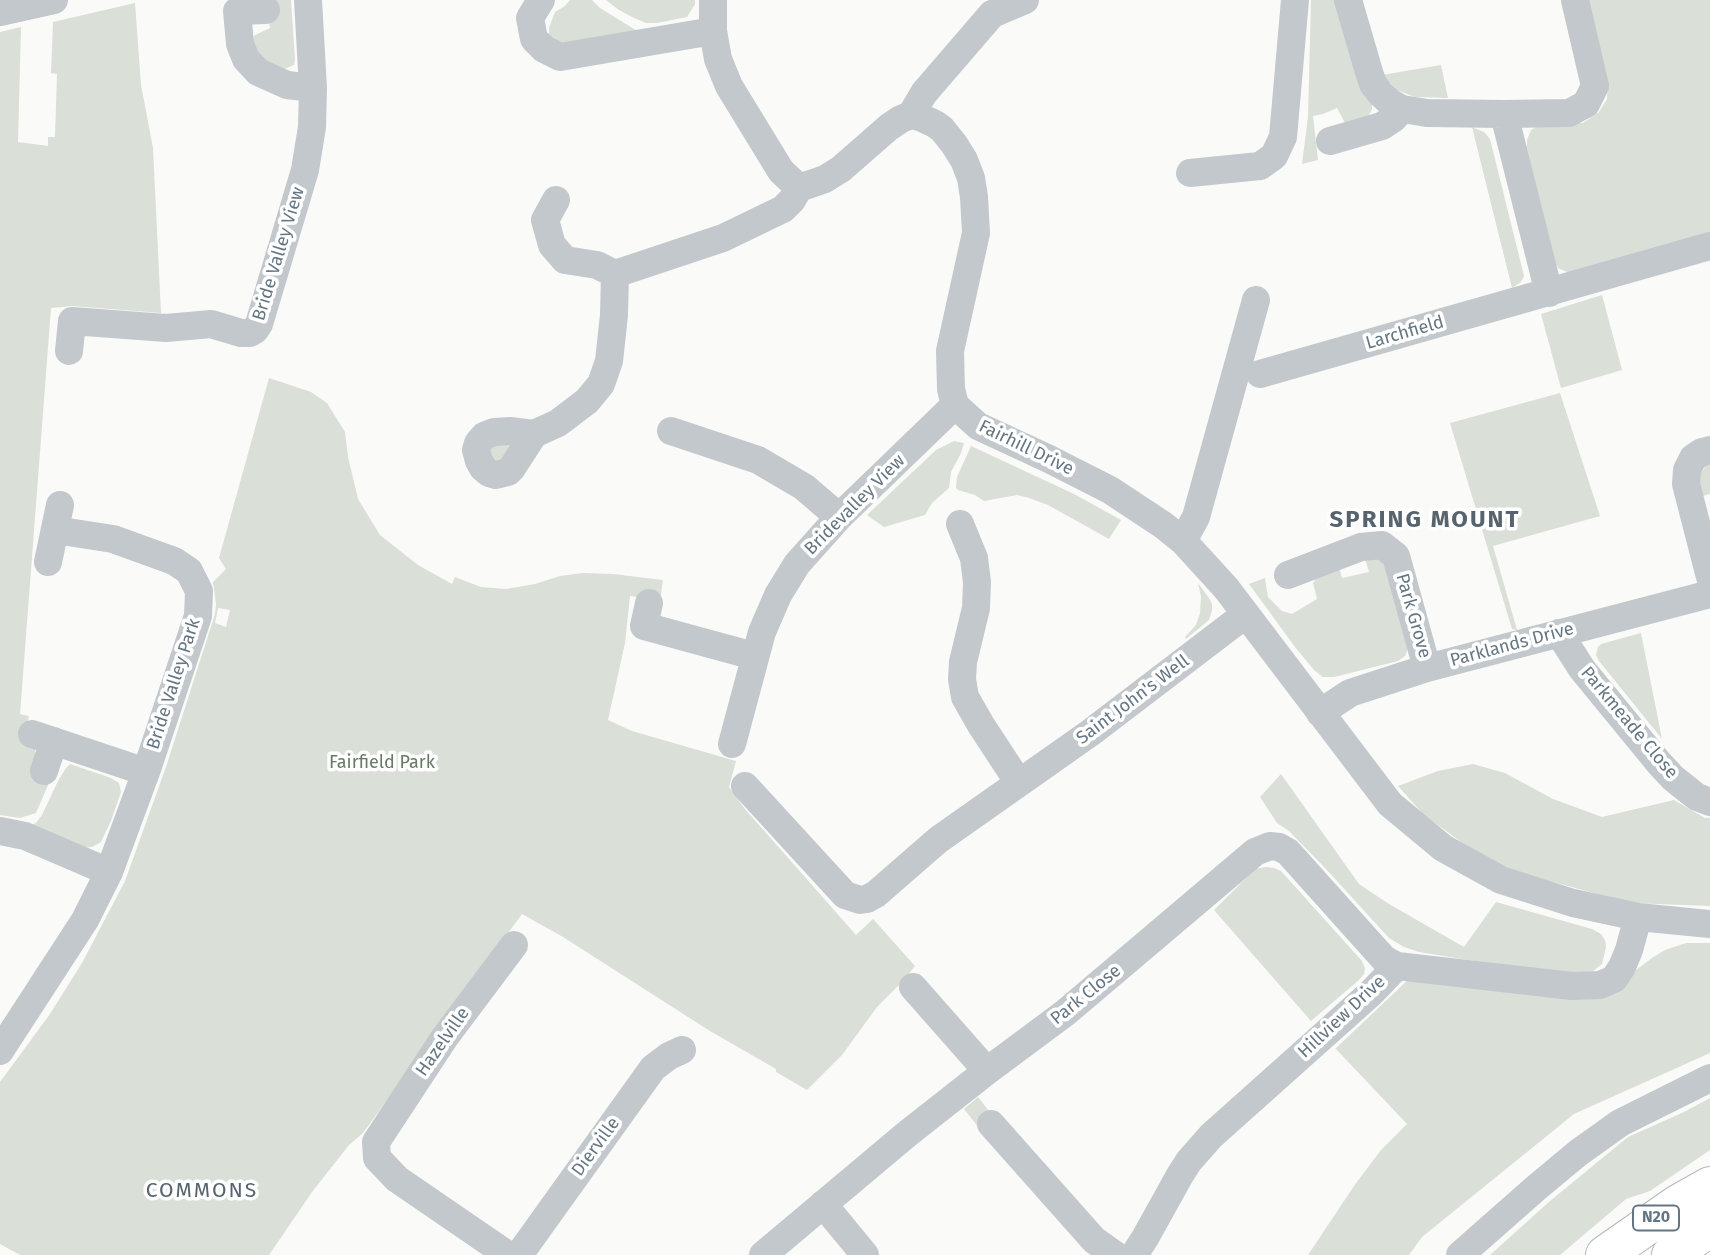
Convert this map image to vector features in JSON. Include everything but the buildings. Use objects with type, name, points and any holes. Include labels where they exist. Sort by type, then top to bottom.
[{"type":"highway","name":"N20","points":[[1605,1255],[1678,1204],[1710,1186]]},
{"type":"highway","name":"N20","points":[[1671,1255],[1710,1227]]},
{"type":"street","points":[[0,12],[54,0]]},
{"type":"street","name":"Bride Valley View","points":[[69,351],[72,321],[166,328],[211,324],[242,333],[255,330],[264,310],[305,170],[312,127],[313,88],[308,0]]},
{"type":"street","points":[[541,0],[530,18],[534,39],[544,49],[560,57],[713,31]]},
{"type":"street","points":[[713,0],[713,31],[718,59],[729,86],[781,171],[799,188]]},
{"type":"street","points":[[911,115],[985,7],[1025,0]]},
{"type":"street","points":[[1189,173],[1260,166],[1274,156],[1283,137],[1295,0]]},
{"type":"street","points":[[1348,0],[1373,84],[1391,103],[1402,109],[1427,113],[1504,114],[1569,113],[1586,104],[1595,86],[1575,0]]},
{"type":"street","points":[[266,10],[237,11],[240,44],[246,59],[258,72],[287,85],[313,88]]},
{"type":"street","points":[[1330,141],[1382,126],[1402,109]]},
{"type":"street","points":[[1504,114],[1549,293]]},
{"type":"street","points":[[556,200],[545,220],[552,246],[565,260],[597,265],[615,274],[723,238],[783,209],[799,188],[825,179],[901,118],[911,115],[935,124],[954,144],[964,160],[971,178],[976,224],[950,351],[951,389],[955,405]]},
{"type":"street","name":"Larchfield","points":[[1260,374],[1710,246]]},
{"type":"street","points":[[534,434],[558,423],[575,411],[601,384],[609,361],[615,274]]},
{"type":"street","points":[[1183,541],[1196,517],[1256,300]]},
{"type":"street","name":"Bridevalley View","points":[[732,744],[754,656],[771,608],[797,564],[839,517],[955,405]]},
{"type":"street","name":"Fairhill Drive","points":[[955,405],[978,426],[1049,458],[1110,490],[1183,541],[1246,614],[1390,804],[1443,848],[1501,880],[1573,903],[1638,917]]},
{"type":"street","points":[[671,431],[758,460],[804,486],[839,517]]},
{"type":"street","points":[[1710,450],[1693,458],[1687,470],[1686,484],[1710,577]]},
{"type":"street","name":"Bride Valley Park","points":[[0,1051],[85,920],[109,872],[146,772],[198,616],[199,591],[189,571],[174,561],[57,518],[48,562]]},
{"type":"street","points":[[960,524],[974,558],[977,582],[973,621],[963,662],[965,697],[1019,783]]},
{"type":"street","name":"Park Grove","points":[[1288,575],[1361,547],[1382,545],[1395,556],[1427,668]]},
{"type":"street","name":"Parklands Drive","points":[[1320,713],[1350,693],[1427,668],[1710,594]]},
{"type":"street","points":[[649,603],[644,626],[754,656]]},
{"type":"street","name":"Saint John's Well","points":[[746,786],[845,895],[860,900],[867,899],[938,840],[1090,733],[1246,614]]},
{"type":"street","name":"Parkmeade Close","points":[[1559,633],[1582,668],[1659,763],[1697,797],[1710,802]]},
{"type":"street","name":"Bride Valley Park","points":[[44,771],[43,738],[146,772]]},
{"type":"street","points":[[0,831],[25,835],[109,872]]},
{"type":"street","name":"Park Close","points":[[763,1255],[987,1071],[1065,1013],[1255,852],[1269,846],[1288,852],[1384,959],[1397,966]]},
{"type":"street","points":[[1638,917],[1710,924]]},
{"type":"street","name":"Hillview Drive","points":[[1135,1255],[1180,1175],[1211,1136],[1371,993],[1397,966],[1572,986],[1601,985],[1614,979],[1622,967],[1638,917]]},
{"type":"street","name":"Hazelville","points":[[508,1255],[397,1179],[377,1158],[376,1142],[445,1037],[514,945]]},
{"type":"street","points":[[913,986],[987,1071]]},
{"type":"street","name":"Dierville","points":[[519,1255],[653,1068],[682,1049]]},
{"type":"street","points":[[1460,1255],[1578,1153],[1620,1123],[1710,1077]]},
{"type":"street","points":[[991,1124],[1094,1240],[1115,1255]]},
{"type":"street","points":[[823,1204],[865,1255]]},
{"type":"green space","points":[[266,0],[291,0],[295,60],[294,65],[284,69],[260,61],[251,42],[255,35],[270,28]]},
{"type":"green space","points":[[570,0],[592,0],[600,8],[642,34],[563,46],[549,38],[549,28],[555,12]]},
{"type":"green space","points":[[606,0],[695,0],[695,4],[687,17],[646,23],[619,10]]},
{"type":"green space","points":[[1311,0],[1339,0],[1372,109],[1367,119],[1346,125],[1337,108],[1313,116],[1318,160],[1302,164],[1308,117]]},
{"type":"green space","points":[[1587,0],[1710,0],[1710,234],[1569,273],[1558,268],[1555,263],[1527,140],[1531,130],[1541,124],[1583,123],[1599,112],[1607,99],[1608,84]]},
{"type":"green space","points":[[135,3],[141,85],[153,148],[161,313],[72,306],[51,308],[20,714],[29,716],[23,741],[35,749],[36,756],[52,776],[36,813],[20,818],[0,815],[0,32],[21,27],[18,142],[48,146],[48,137],[55,137],[57,74],[51,73],[53,22]]},
{"type":"green space","points":[[1441,65],[1448,98],[1415,97],[1399,91],[1382,75]]},
{"type":"green space","points":[[1472,127],[1484,132],[1490,139],[1524,276],[1521,282],[1512,288]]},
{"type":"green space","points":[[1602,295],[1622,370],[1561,388],[1541,314]]},
{"type":"green space","name":"Fairfield Park","points":[[269,378],[311,392],[327,403],[345,432],[358,499],[380,535],[418,565],[452,584],[455,577],[481,587],[506,589],[583,573],[663,580],[660,600],[630,596],[625,643],[608,720],[632,731],[736,761],[729,787],[745,809],[856,935],[873,919],[915,966],[877,1007],[842,1055],[807,1090],[522,914],[363,1133],[349,1145],[312,1192],[269,1255],[20,1255],[0,1244],[0,1082],[50,1014],[82,963],[125,881],[166,767],[215,614],[213,582],[226,569],[219,558]],"holes":[[[218,608],[230,610],[226,627],[215,623]]]},
{"type":"green space","points":[[1560,393],[1600,516],[1493,546],[1517,630],[1512,629],[1450,423]]},
{"type":"green space","points":[[515,440],[502,462],[488,459],[490,445]]},
{"type":"green space","points":[[954,441],[964,443],[951,472],[949,488],[932,503],[925,515],[884,527],[867,515],[936,450]]},
{"type":"green space","points":[[971,446],[1074,494],[1121,520],[1109,539],[1048,505],[1029,498],[1017,495],[984,501],[958,490],[957,477]]},
{"type":"green space","points":[[1710,461],[1710,494],[1699,497],[1697,478]]},
{"type":"green space","points":[[1364,555],[1385,561],[1408,649],[1405,656],[1398,661],[1334,677],[1323,677],[1295,647],[1249,584],[1265,578],[1268,597],[1282,611],[1292,614],[1317,599],[1313,583],[1320,574],[1339,567],[1342,578],[1369,572]]},
{"type":"green space","points":[[1198,583],[1209,598],[1212,610],[1209,620],[1186,639],[1196,625],[1200,613]]},
{"type":"green space","points":[[1641,633],[1662,739],[1596,655],[1601,644]]},
{"type":"green space","points":[[70,764],[119,783],[121,792],[111,821],[101,842],[92,847],[80,848],[28,826],[36,823],[42,815],[58,781]]},
{"type":"green space","points":[[1473,764],[1505,773],[1553,799],[1602,817],[1674,800],[1705,818],[1710,818],[1710,906],[1630,903],[1500,865],[1464,844],[1424,815],[1398,786],[1438,771]]},
{"type":"green space","points":[[1281,774],[1359,884],[1389,904],[1464,947],[1496,902],[1592,929],[1605,940],[1602,964],[1593,971],[1582,974],[1468,960],[1404,947],[1389,938],[1289,831],[1277,823],[1260,797]]},
{"type":"green space","points":[[1266,867],[1281,871],[1362,961],[1365,968],[1359,980],[1311,1021],[1214,910],[1255,869]]},
{"type":"green space","points":[[1686,943],[1710,943],[1710,1053],[1574,1114],[1422,1237],[1409,1255],[1308,1255],[1381,1150],[1407,1124],[1335,1049],[1411,977],[1597,995],[1614,994],[1622,989],[1632,973],[1652,958]]},
{"type":"green space","points":[[978,1097],[993,1116],[979,1128],[964,1109]]},
{"type":"green space","points":[[1710,1098],[1710,1150],[1650,1191],[1626,1199],[1560,1255],[1490,1255],[1628,1137]]},
{"type":"district","name":"SPRING MOUNT","points":[[1425,520]]},
{"type":"district","name":"COMMONS","points":[[202,1191]]}]
